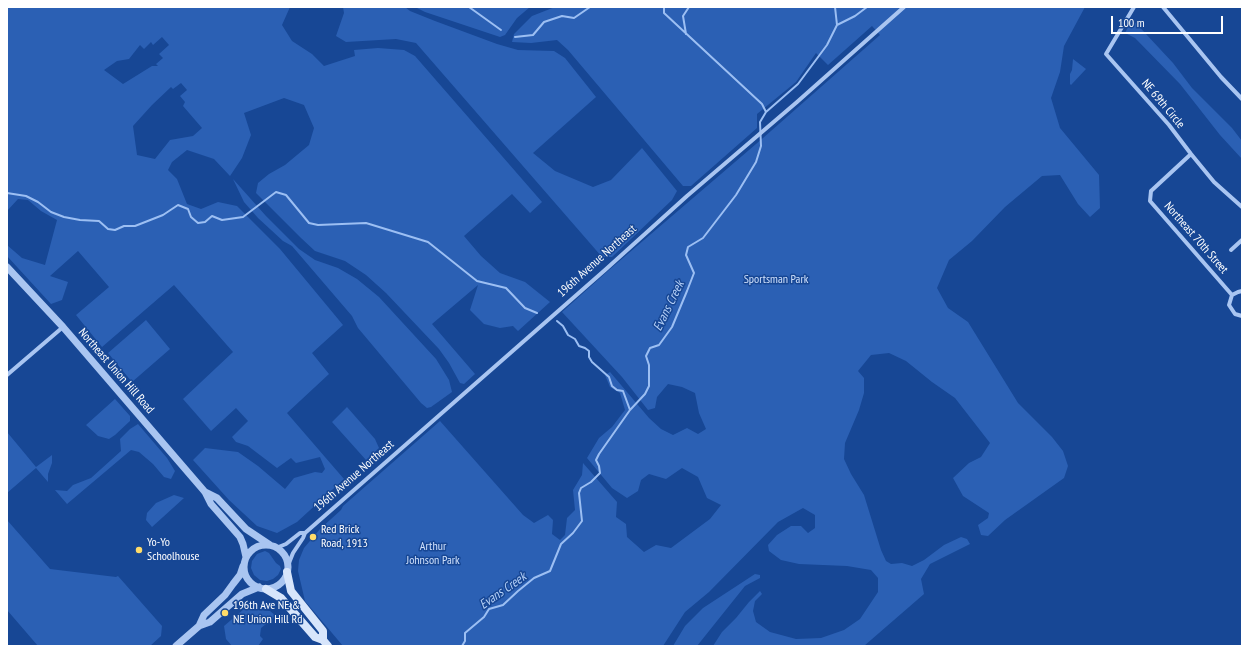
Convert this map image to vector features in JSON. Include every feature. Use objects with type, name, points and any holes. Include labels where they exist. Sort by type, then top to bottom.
[{"type":"main road","points":[[287,570],[291,591],[323,631],[326,643]]},
{"type":"main road","points":[[262,588],[281,598],[315,637],[326,643]]},
{"type":"street","name":"196th Avenue Northeast","points":[[287,570],[293,553],[304,538],[305,533],[904,7]]},
{"type":"street","name":"NE 69th Circle","points":[[1134,7],[1106,54],[1164,120],[1214,182],[1242,207]]},
{"type":"street","points":[[1163,7],[1221,77],[1242,99]]},
{"type":"street","name":"Northeast 70th Street","points":[[1190,154],[1151,191],[1150,201],[1232,295]]},
{"type":"street","points":[[1231,250],[1242,240]]},
{"type":"street","name":"Northeast Union Hill Road","points":[[7,268],[62,327],[205,492],[211,504],[240,537],[243,544],[245,560]]},
{"type":"street","points":[[1242,291],[1232,295],[1229,301],[1230,308],[1235,314],[1242,316]]},
{"type":"street","points":[[7,375],[62,327]]},
{"type":"street","name":"Northeast Union Hill Road","points":[[205,492],[217,498],[246,529],[273,547]]},
{"type":"street","name":"196th Avenue Northeast","points":[[273,547],[292,540],[300,533],[305,533]]},
{"type":"street","points":[[176,646],[199,626],[210,622],[242,594],[262,588],[273,587],[279,584],[284,579],[287,570],[285,557],[273,547],[263,545],[250,551],[240,575],[225,595],[204,615],[199,626]]},
{"type":"street","points":[[245,560],[245,575],[253,585],[262,588]]},
{"type":"green space","points":[[7,7],[290,7],[282,25],[292,41],[312,54],[324,66],[355,56],[354,50],[378,48],[404,50],[415,56],[542,202],[530,213],[512,194],[464,236],[481,256],[500,273],[525,282],[550,302],[518,331],[513,326],[500,328],[484,324],[470,310],[478,285],[432,324],[475,374],[464,384],[460,383],[439,349],[386,293],[366,275],[345,261],[315,251],[256,193],[258,183],[269,174],[285,165],[309,145],[314,128],[304,105],[284,98],[244,113],[251,135],[242,158],[230,176],[214,159],[187,150],[172,162],[168,170],[177,179],[187,204],[201,209],[218,202],[237,206],[280,249],[343,325],[312,353],[329,374],[287,413],[344,479],[297,522],[277,533],[257,526],[229,500],[193,460],[205,448],[238,452],[258,466],[285,489],[294,478],[315,472],[322,473],[325,469],[320,457],[296,463],[291,458],[277,468],[248,446],[236,442],[232,437],[248,421],[236,408],[211,431],[183,399],[233,352],[174,285],[102,347],[76,315],[109,287],[78,251],[50,276],[68,282],[62,300],[51,304],[7,256],[7,245],[22,258],[45,265],[57,220],[41,211],[28,200],[18,199],[7,211]],"holes":[[[162,37],[169,45],[159,54],[163,58],[156,64],[158,66],[152,66],[123,84],[104,70],[117,61],[129,59],[140,45],[144,49],[151,42],[153,45]],[[181,83],[187,90],[180,96],[185,102],[183,106],[202,128],[193,136],[170,140],[155,159],[137,155],[133,126],[171,87],[173,89]]]},
{"type":"green space","points":[[343,7],[405,7],[410,11],[497,44],[518,50],[554,51],[565,58],[596,97],[533,153],[555,171],[593,187],[611,180],[642,148],[677,191],[672,200],[612,257],[602,257],[416,43],[396,39],[346,42],[336,36],[344,13]]},
{"type":"green space","points":[[415,7],[530,7],[517,18],[505,35],[500,37],[425,12]]},
{"type":"green space","points":[[555,7],[1085,7],[1064,46],[1060,72],[1051,98],[1060,128],[1099,175],[1100,208],[1090,217],[1078,204],[1060,175],[1042,176],[1005,207],[972,241],[949,260],[937,288],[948,308],[968,322],[1018,403],[1052,437],[1063,451],[1068,466],[1064,478],[1005,520],[988,536],[981,535],[978,525],[988,518],[989,513],[963,496],[953,478],[969,463],[981,457],[990,443],[955,398],[906,361],[889,353],[871,355],[858,371],[864,378],[864,393],[859,410],[845,443],[844,459],[864,495],[881,550],[886,561],[891,564],[902,563],[912,566],[924,560],[944,545],[961,537],[967,539],[970,544],[930,564],[921,579],[924,594],[864,646],[713,646],[722,632],[760,591],[762,594],[755,601],[753,611],[756,622],[770,632],[796,639],[821,638],[844,630],[860,619],[878,592],[878,578],[871,570],[847,566],[799,564],[781,560],[769,551],[768,545],[777,535],[791,526],[801,526],[808,533],[815,528],[815,515],[803,508],[778,522],[709,592],[685,612],[663,646],[343,646],[305,601],[298,571],[299,560],[304,548],[320,529],[341,510],[343,506],[440,421],[523,515],[534,523],[548,515],[553,520],[552,534],[560,540],[565,535],[567,518],[575,510],[573,490],[582,475],[583,463],[617,502],[616,517],[626,524],[627,537],[644,552],[656,545],[671,548],[710,519],[721,505],[707,498],[698,477],[682,468],[666,479],[649,474],[641,480],[638,491],[627,498],[612,488],[587,458],[599,438],[612,427],[625,410],[620,393],[610,387],[605,375],[610,372],[649,418],[661,429],[673,435],[687,428],[698,434],[706,429],[699,413],[695,393],[682,387],[668,384],[657,397],[655,408],[648,410],[622,377],[562,312],[880,35],[872,26],[828,65],[816,53],[796,82],[757,114],[757,128],[691,186],[683,186],[568,50],[557,40],[531,43],[512,42],[514,34],[532,16]]},
{"type":"green space","points":[[1132,19],[1173,63],[1192,88],[1232,128],[1242,141],[1242,159],[1220,135],[1180,84],[1135,38],[1125,33]]},
{"type":"green space","points":[[1073,59],[1086,69],[1071,85],[1070,74]]},
{"type":"green space","points":[[233,179],[266,216],[299,249],[315,260],[338,268],[357,279],[379,297],[436,359],[449,380],[452,392],[431,407],[427,408],[421,403],[358,328],[352,316],[292,246],[283,241],[258,218],[244,202]]},
{"type":"green space","points":[[146,320],[170,349],[132,382],[108,353]]},
{"type":"green space","points":[[115,399],[130,416],[130,421],[109,439],[98,436],[86,425]]},
{"type":"green space","points":[[347,407],[375,439],[379,448],[366,460],[332,422]]},
{"type":"green space","points":[[138,424],[167,458],[175,471],[171,479],[164,477],[153,464],[139,452],[131,450],[67,504],[55,490],[67,491],[73,485],[91,478],[121,451],[120,439],[130,429]]},
{"type":"green space","points":[[7,432],[36,467],[52,455],[48,482],[36,468],[7,493]]},
{"type":"green space","points":[[174,495],[184,498],[152,527],[146,520],[147,513],[156,503]]},
{"type":"green space","points":[[7,520],[50,569],[118,576],[162,626],[161,636],[150,646],[38,646],[7,610]]},
{"type":"green space","points":[[265,551],[269,553],[281,569],[278,575],[267,581],[260,580],[254,575],[251,568],[252,561],[257,554]]},
{"type":"green space","points":[[755,574],[760,575],[760,578],[745,586],[697,646],[673,646],[685,626],[703,608]]},
{"type":"green space","points":[[244,609],[270,611],[276,616],[261,628],[260,636],[263,639],[258,646],[232,646],[226,639],[224,626]]},
{"type":"waterway","points":[[469,7],[501,30]]},
{"type":"waterway","points":[[515,37],[533,35],[544,22],[562,16],[574,18],[590,7]]},
{"type":"waterway","points":[[664,7],[664,13],[762,104],[766,112]]},
{"type":"waterway","points":[[686,34],[683,16],[689,7]]},
{"type":"waterway","points":[[835,7],[837,25]]},
{"type":"waterway","name":"Evans Creek","points":[[462,646],[465,641],[465,633],[484,617],[489,609],[503,605],[534,578],[550,571],[561,544],[573,533],[582,521],[579,493],[581,488],[591,482],[600,473],[596,460],[599,454],[630,410],[645,394],[649,386],[649,365],[646,356],[650,348],[659,345],[672,327],[694,273],[686,255],[688,247],[703,238],[736,195],[756,162],[761,146],[760,122],[766,112],[798,84],[827,45],[837,25],[855,16],[867,7]]},
{"type":"waterway","points":[[7,193],[26,196],[38,202],[51,212],[64,217],[99,221],[108,229],[115,230],[124,226],[135,226],[163,215],[178,205],[188,209],[191,217],[198,223],[205,222],[212,216],[222,220],[243,217],[276,192],[286,195],[309,223],[318,225],[366,223],[428,242],[477,281],[506,288],[525,308],[537,313]]},
{"type":"waterway","points":[[557,321],[563,326],[568,335],[575,339],[579,346],[589,351],[589,357],[592,362],[609,377],[612,386],[617,390],[623,391],[630,410]]},
{"type":"place","name":"Red Brick Road, 1913","points":[[313,537]]},
{"type":"place","name":"Yo-Yo Schoolhouse","points":[[139,550]]},
{"type":"place","name":"196th Ave NE & NE Union Hill Rd","points":[[225,613]]},
{"type":"park label","name":"Sportsman Park","points":[[776,280]]},
{"type":"park label","name":"Arthur Johnson Park","points":[[433,554]]}]
